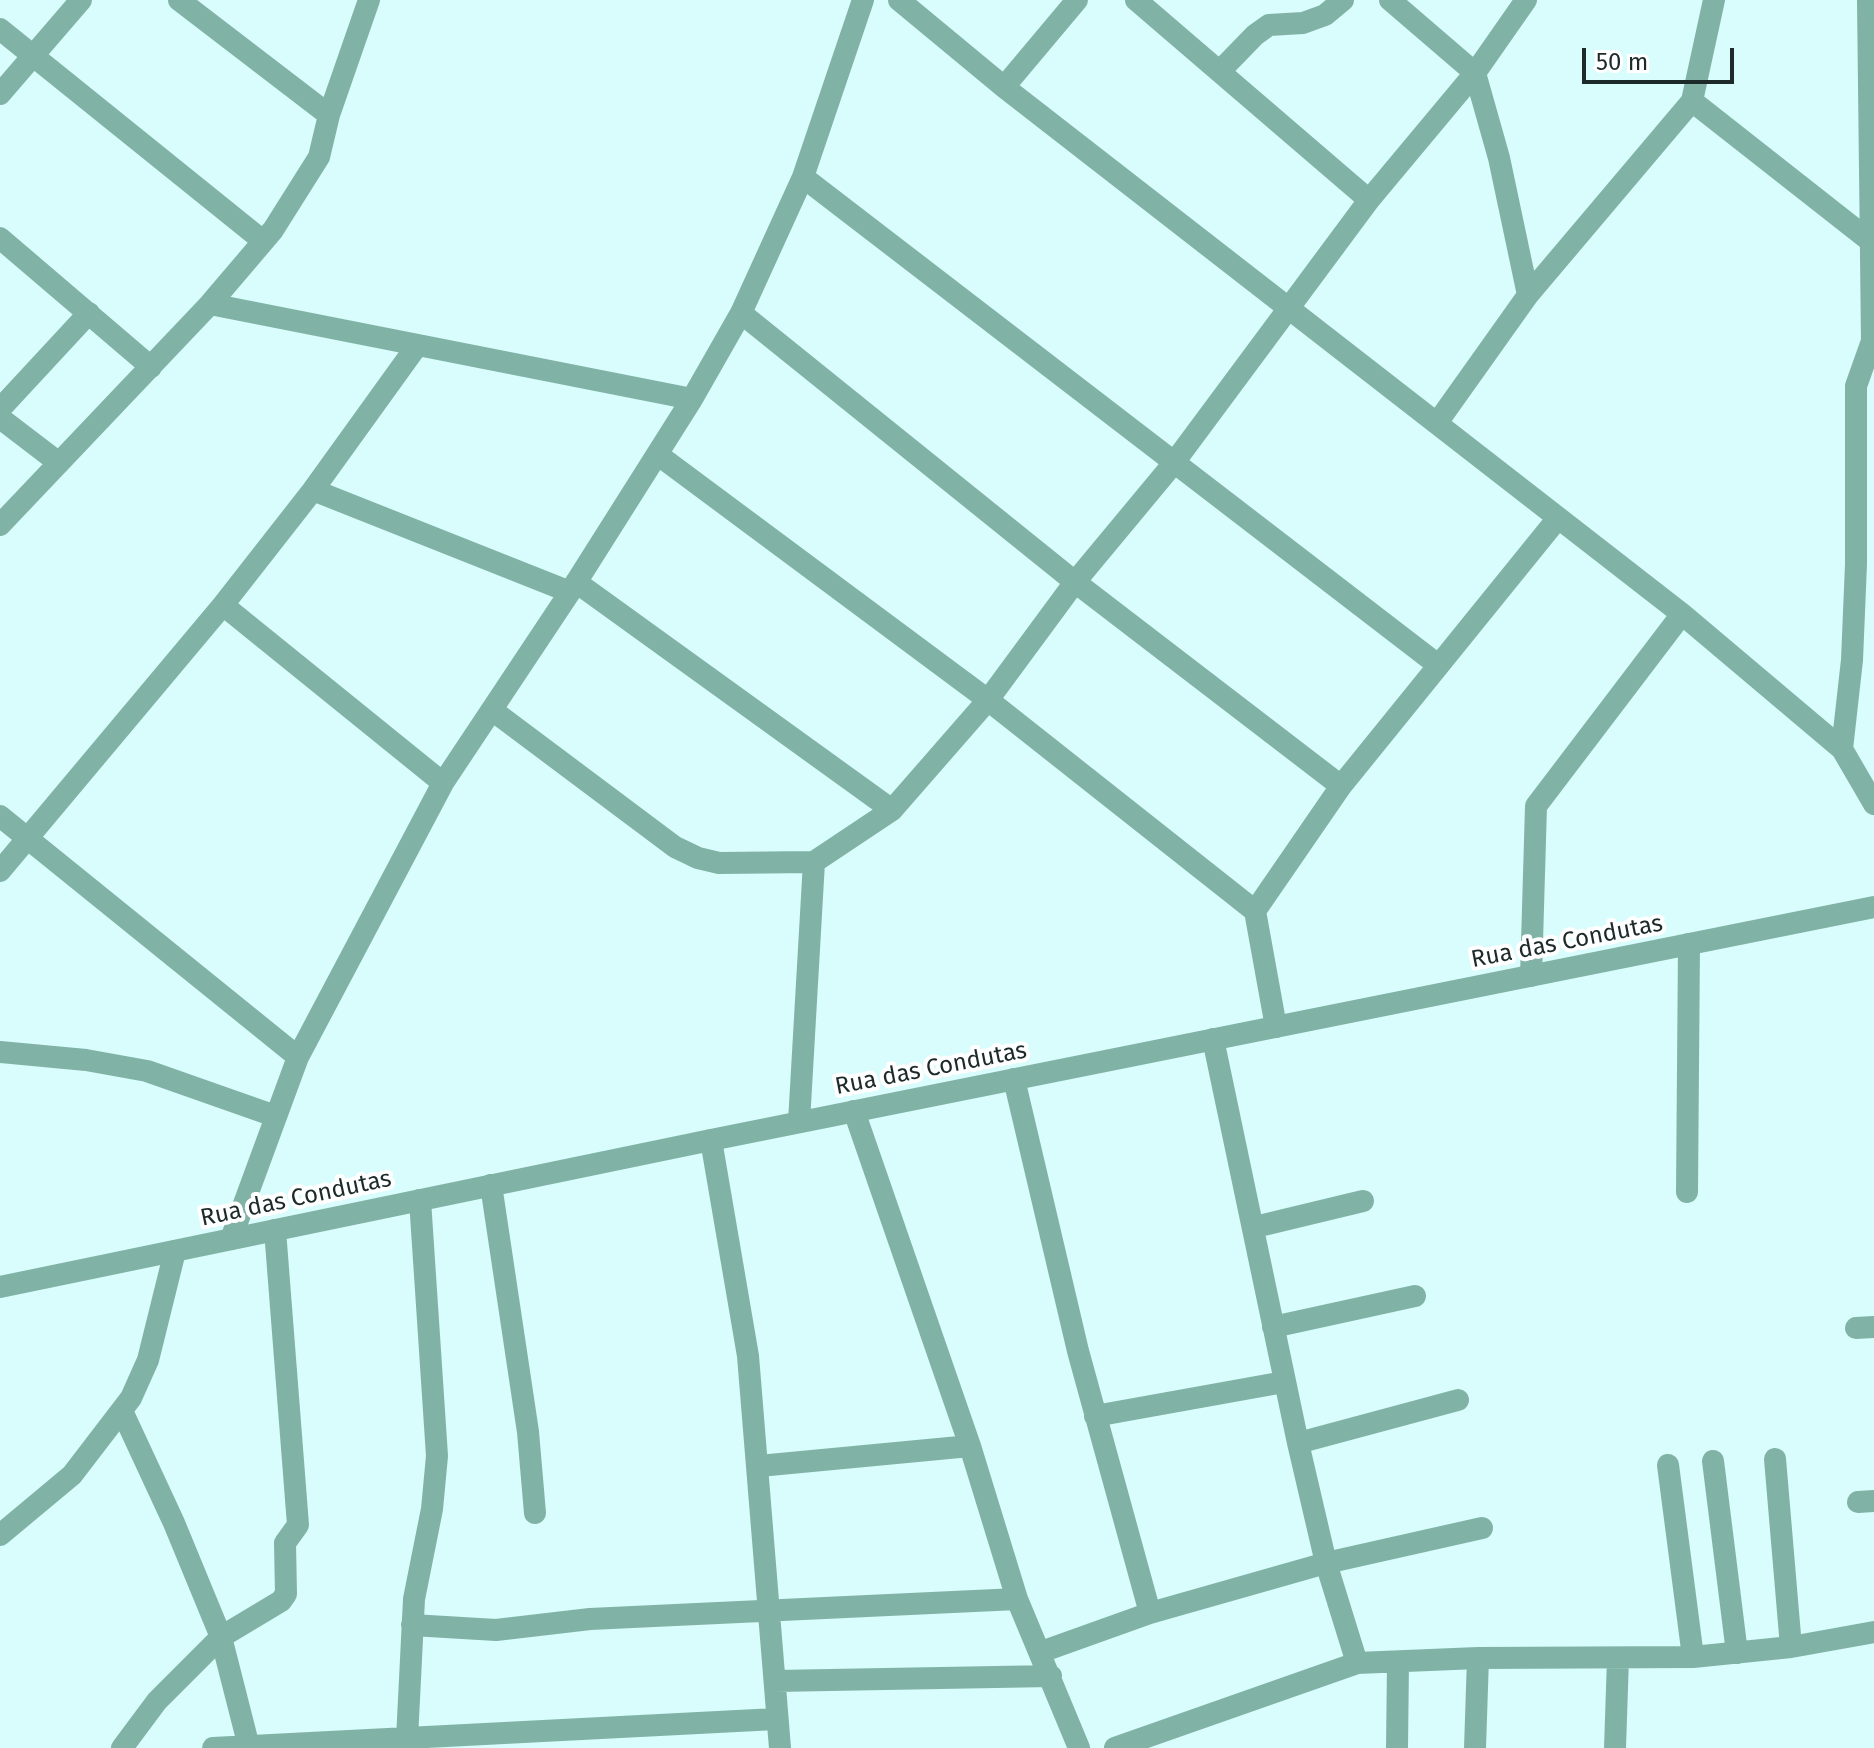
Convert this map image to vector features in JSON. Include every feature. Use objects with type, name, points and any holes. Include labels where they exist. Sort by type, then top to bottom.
[{"type":"street","points":[[0,94],[81,0]]},
{"type":"street","points":[[179,0],[329,115]]},
{"type":"street","points":[[0,525],[210,304],[263,241],[319,157],[329,115],[369,0]]},
{"type":"street","points":[[231,1239],[298,1057],[443,783],[573,587],[692,399],[741,313],[803,177],[863,0]]},
{"type":"street","points":[[899,0],[1004,87],[1682,614],[1842,749],[1874,804]]},
{"type":"street","points":[[1004,87],[1077,0]]},
{"type":"street","points":[[1136,0],[1369,200]]},
{"type":"street","points":[[1220,71],[1269,25],[1303,23],[1325,15],[1343,0]]},
{"type":"street","points":[[1390,0],[1475,73],[1499,158],[1528,295]]},
{"type":"street","points":[[492,710],[675,847],[698,858],[719,863],[814,862],[892,810],[988,700],[1075,582],[1173,464],[1369,200],[1475,73],[1526,0]]},
{"type":"street","points":[[1437,423],[1528,295],[1692,101],[1714,0]]},
{"type":"street","points":[[1842,749],[1852,660],[1865,388],[1872,341],[1868,0]]},
{"type":"street","points":[[0,29],[263,241]]},
{"type":"street","points":[[1692,101],[1869,240]]},
{"type":"street","points":[[803,177],[1438,665]]},
{"type":"street","points":[[0,238],[151,367]]},
{"type":"street","points":[[210,304],[692,399]]},
{"type":"street","points":[[0,409],[89,313]]},
{"type":"street","points":[[741,313],[1075,582],[1341,786]]},
{"type":"street","points":[[0,871],[223,605],[313,490],[416,347]]},
{"type":"street","points":[[0,418],[59,463]]},
{"type":"street","points":[[657,454],[988,700],[1255,911],[1276,1027]]},
{"type":"street","points":[[313,490],[573,587],[892,810]]},
{"type":"street","points":[[1255,911],[1341,786],[1558,518]]},
{"type":"street","points":[[223,605],[443,783]]},
{"type":"street","points":[[1531,976],[1536,806],[1682,614]]},
{"type":"street","points":[[0,816],[27,841],[298,1057]]},
{"type":"street","points":[[799,1122],[814,862]]},
{"type":"street","name":"Rua das Condutas","points":[[0,1287],[799,1122],[1874,907]]},
{"type":"street","points":[[1687,1192],[1689,944]]},
{"type":"street","points":[[1213,1039],[1298,1443],[1326,1563],[1357,1663]]},
{"type":"street","points":[[0,1052],[86,1060],[147,1071],[275,1116]]},
{"type":"street","points":[[1014,1079],[1095,1416],[1150,1613]]},
{"type":"street","points":[[854,1111],[970,1446],[1017,1599],[1079,1748]]},
{"type":"street","points":[[711,1140],[748,1356],[780,1748]]},
{"type":"street","points":[[491,1185],[528,1432],[535,1513]]},
{"type":"street","points":[[407,1739],[412,1625],[432,1509],[437,1456],[420,1200]]},
{"type":"street","points":[[1255,1227],[1363,1201]]},
{"type":"street","points":[[122,1748],[157,1701],[221,1637],[284,1598],[285,1543],[298,1525],[275,1230]]},
{"type":"street","points":[[0,1535],[72,1475],[122,1411],[148,1360],[175,1251]]},
{"type":"street","points":[[1273,1327],[1415,1296]]},
{"type":"street","points":[[1095,1416],[1284,1382]]},
{"type":"street","points":[[1298,1443],[1458,1400]]},
{"type":"street","points":[[122,1411],[174,1523],[221,1637],[249,1747]]},
{"type":"street","points":[[759,1466],[970,1446]]},
{"type":"street","points":[[1775,1459],[1791,1647]]},
{"type":"street","points":[[1713,1461],[1737,1653]]},
{"type":"street","points":[[1668,1465],[1693,1657]]},
{"type":"street","points":[[1041,1652],[1150,1613],[1326,1563],[1482,1528]]},
{"type":"street","points":[[412,1625],[496,1630],[590,1619],[1017,1599]]},
{"type":"street","points":[[1115,1748],[1357,1663],[1478,1658],[1693,1657],[1791,1647],[1874,1632]]},
{"type":"street","points":[[1475,1748],[1478,1658]]},
{"type":"street","points":[[1615,1748],[1618,1658]]},
{"type":"street","points":[[1397,1748],[1398,1663]]},
{"type":"street","points":[[775,1681],[1051,1676]]},
{"type":"street","points":[[213,1748],[776,1719]]}]
